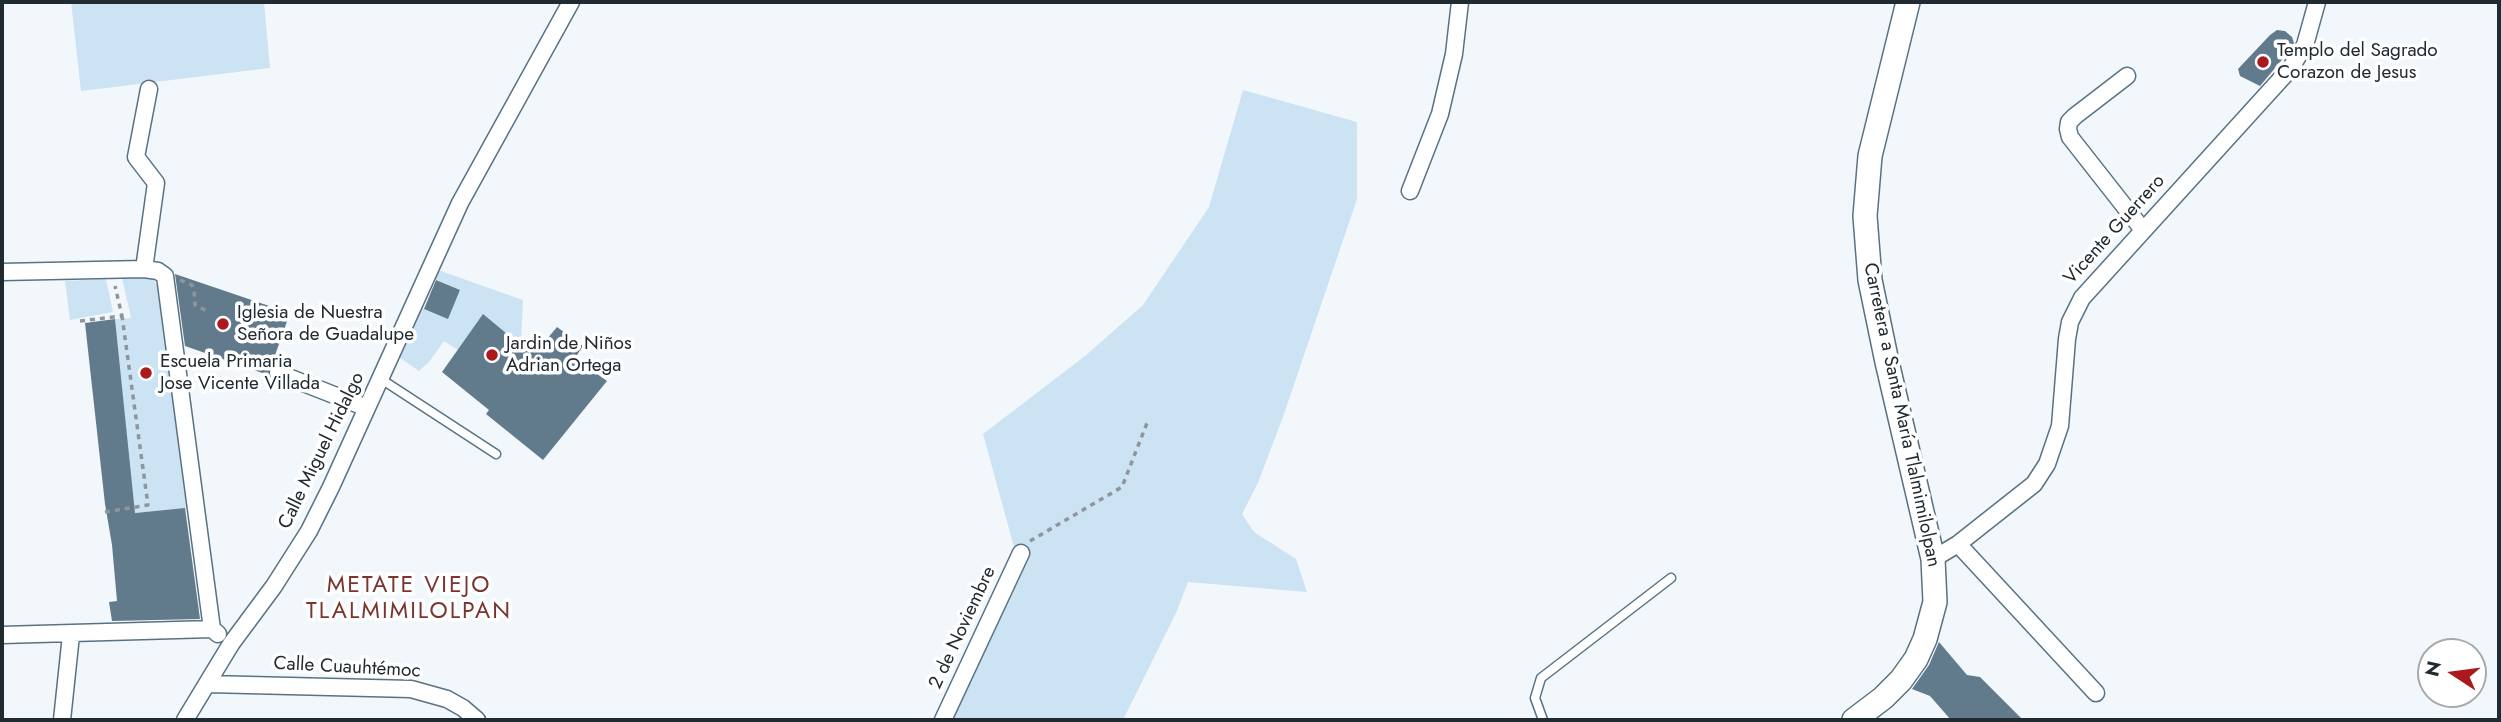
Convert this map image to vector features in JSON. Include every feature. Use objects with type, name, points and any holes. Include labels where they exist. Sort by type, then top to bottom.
[{"type":"main road","name":"Carretera a Santa María Tlalmimilolpan","points":[[1854,720],[1883,698],[1901,680],[1916,659],[1935,603],[1933,559],[1870,280],[1865,216],[1870,156],[1908,2]]},
{"type":"street","name":"Calle Miguel Hidalgo","points":[[185,720],[231,644],[274,586],[309,531],[460,203],[570,2]]},
{"type":"street","points":[[1409,191],[1440,114],[1454,54],[1460,2]]},
{"type":"street","name":"Vicente Guerrero","points":[[1933,559],[1958,544],[2034,484],[2047,464],[2060,426],[2067,339],[2076,308],[2088,289],[2299,58],[2317,2]]},
{"type":"street","points":[[2127,76],[2075,116],[2069,122],[2068,129],[2070,136],[2143,230]]},
{"type":"street","points":[[149,89],[136,157],[156,183],[156,272],[212,629]]},
{"type":"street","points":[[2,272],[156,272]]},
{"type":"street","points":[[278,373],[367,408]]},
{"type":"street","points":[[1958,544],[2096,693]]},
{"type":"street","name":"2 de Noviembre","points":[[943,720],[1021,554]]},
{"type":"street","points":[[2,635],[212,629],[231,644]]},
{"type":"street","points":[[62,720],[71,635]]},
{"type":"street","name":"Calle Cuauhtémoc","points":[[208,684],[411,689],[447,699],[477,720]]},
{"type":"lane","points":[[381,379],[496,454]]},
{"type":"lane","points":[[1543,720],[1535,698],[1541,678],[1671,578]]},
{"type":"path","points":[[105,512],[148,505],[122,316],[112,270]]},
{"type":"path","points":[[156,272],[192,285],[195,305],[207,311]]},
{"type":"path","points":[[80,321],[122,316]]},
{"type":"path","points":[[1021,554],[1024,545],[1122,487],[1147,423]]},
{"type":"shaded area","points":[[71,2],[264,2],[270,68],[81,91]]},
{"type":"shaded area","points":[[1243,90],[1357,122],[1357,199],[1284,414],[1258,483],[1242,514],[1254,532],[1296,559],[1307,592],[1188,582],[1176,613],[1123,720],[953,720],[1028,558],[1014,547],[983,434],[1085,356],[1143,305],[1209,207]]},
{"type":"shaded area","points":[[438,270],[523,300],[521,342],[458,350],[444,341],[419,371],[397,356],[420,307],[448,318],[460,290],[434,279]]},
{"type":"shaded area","points":[[122,278],[153,279],[160,292],[188,508],[134,513],[115,319],[131,318]]},
{"type":"shaded area","points":[[106,279],[113,312],[70,320],[65,281]]},
{"type":"building","name":"Templo del Sagrado Corazon de Jesus","points":[[2277,30],[2285,31],[2292,37],[2294,43],[2286,55],[2260,86],[2240,76],[2238,69]]},
{"type":"building","name":"Iglesia de Nuestra Señora de Guadalupe","points":[[175,274],[290,313],[268,375],[185,346]]},
{"type":"building","points":[[436,280],[460,290],[448,319],[424,309]]},
{"type":"building","points":[[483,314],[530,353],[543,336],[547,339],[557,327],[583,346],[575,358],[607,381],[543,460],[486,414],[489,410],[442,372]]},
{"type":"building","points":[[115,319],[135,513],[185,508],[200,619],[112,621],[109,602],[117,601],[112,545],[85,323]]},
{"type":"building","points":[[1939,642],[1967,675],[1980,677],[2023,720],[1951,720],[1930,696],[1912,689],[1929,665]]},
{"type":"place","name":"Templo del Sagrado Corazon de Jesus","points":[[2263,62]]},
{"type":"place","name":"Iglesia de Nuestra Señora de Guadalupe","points":[[223,324]]},
{"type":"place","name":"Jardin de Niños Adrian Ortega","points":[[492,355]]},
{"type":"place","name":"Escuela Primaria Jose Vicente Villada","points":[[146,373]]},
{"type":"district","name":"METATE VIEJO TLALMIMILOLPAN","points":[[409,599]]}]
